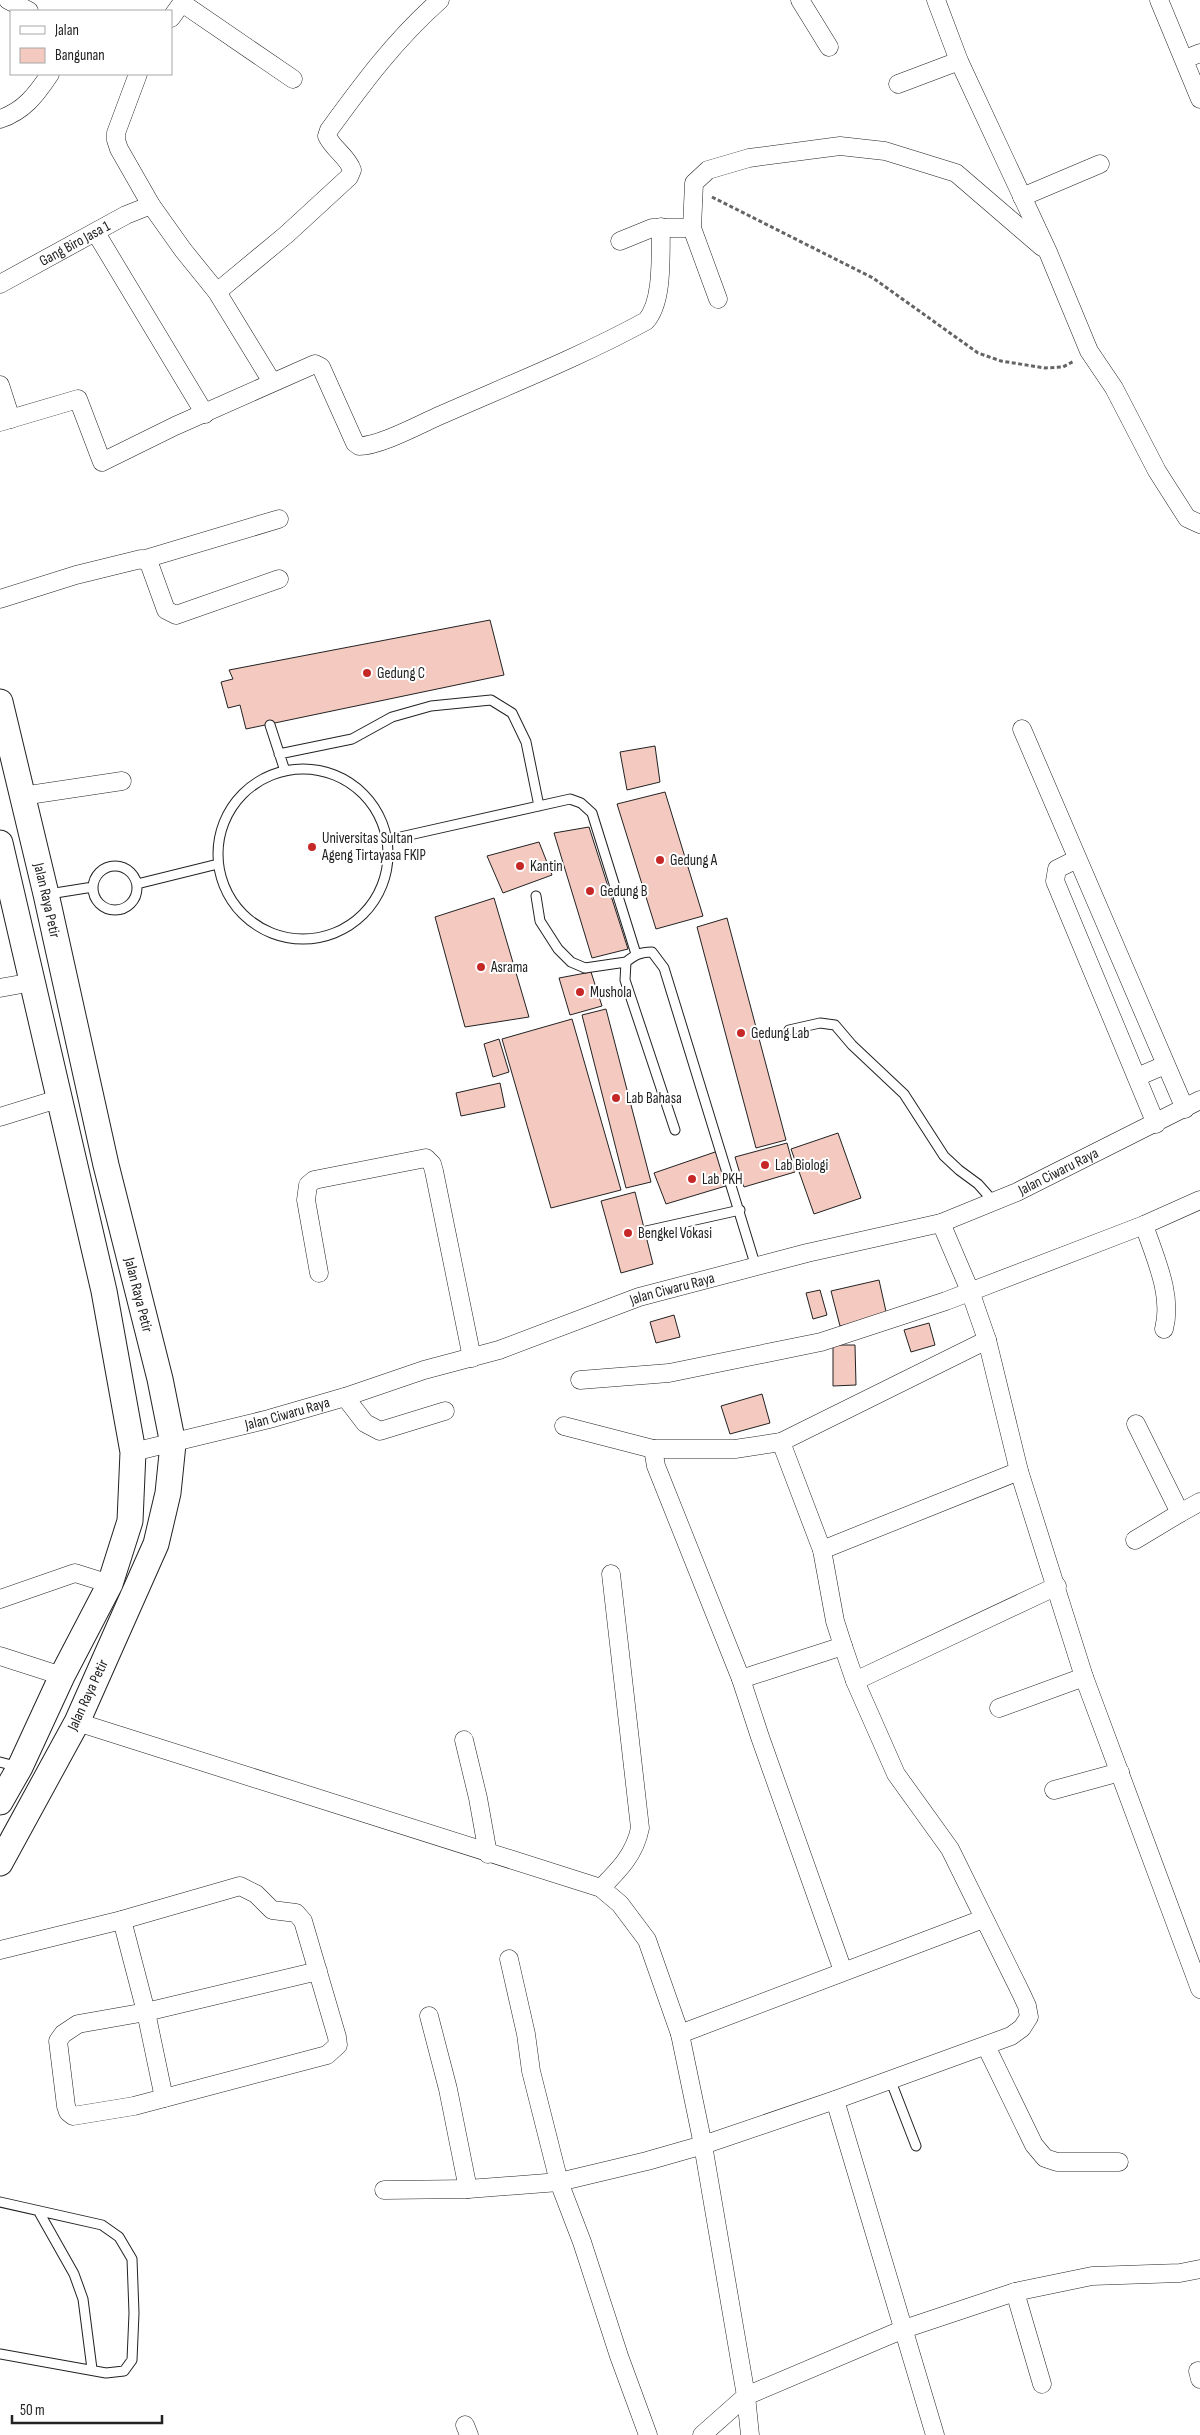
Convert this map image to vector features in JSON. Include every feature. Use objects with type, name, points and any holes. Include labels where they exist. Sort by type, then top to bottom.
[{"type":"main road","name":"Jalan Raya Petir","points":[[0,702],[46,894],[106,1165],[160,1380],[173,1444],[168,1493],[156,1544],[77,1722],[0,1863]]},
{"type":"main road","name":"Jalan Raya Petir","points":[[0,1802],[10,1764],[62,1676],[110,1584],[130,1521],[133,1452],[104,1291],[61,1098],[1,851]]},
{"type":"street","points":[[8,0],[27,10]]},
{"type":"street","points":[[217,292],[287,234],[348,177],[352,170],[350,164],[331,144],[327,136],[329,130],[371,72],[409,27],[440,0]]},
{"type":"street","points":[[800,0],[829,47]]},
{"type":"street","points":[[936,0],[959,61],[1048,252],[1090,351],[1114,388],[1157,471],[1187,518],[1200,524]]},
{"type":"street","points":[[1159,0],[1192,56],[1200,99]]},
{"type":"street","points":[[172,17],[183,2],[293,79]]},
{"type":"street","points":[[898,84],[959,61]]},
{"type":"street","points":[[0,119],[17,113],[33,97],[49,75]]},
{"type":"street","points":[[138,75],[116,133],[116,140],[151,205],[182,250],[217,292],[272,382]]},
{"type":"street","points":[[718,299],[692,228],[694,182],[708,170],[749,158],[840,146],[884,151],[956,173],[1048,252]]},
{"type":"street","points":[[1022,198],[1100,164]]},
{"type":"street","name":"Gang Biro Jasa 1","points":[[0,284],[126,215],[151,205]]},
{"type":"street","points":[[620,241],[641,232],[661,227],[692,228]]},
{"type":"street","points":[[0,385],[5,421],[78,399],[102,462],[175,426],[312,364],[318,364],[353,439],[359,446],[402,432],[542,371],[646,320],[652,314],[657,296],[661,227]]},
{"type":"street","points":[[96,233],[205,414]]},
{"type":"street","points":[[0,599],[76,575],[145,559],[279,519]]},
{"type":"street","points":[[145,559],[149,563],[166,610],[176,615],[279,579]]},
{"type":"street","points":[[1022,729],[1185,1109]]},
{"type":"street","points":[[22,796],[122,781]]},
{"type":"street","points":[[1077,859],[1057,868],[1055,881],[1156,1124]]},
{"type":"street","points":[[0,988],[33,982]]},
{"type":"street","points":[[1136,1077],[1165,1065]]},
{"type":"street","points":[[0,1117],[61,1098]]},
{"type":"street","name":"Jalan Ciwaru Raya","points":[[133,1452],[173,1444],[345,1397],[424,1370],[499,1350],[639,1297],[807,1253],[941,1223],[994,1202],[1156,1124],[1200,1100]]},
{"type":"street","points":[[319,1273],[306,1200],[308,1185],[314,1180],[426,1158],[432,1164],[434,1171],[472,1358]]},
{"type":"street","points":[[580,1380],[669,1373],[821,1342],[970,1291],[1144,1225],[1200,1200]]},
{"type":"street","points":[[941,1223],[970,1291],[987,1340],[1019,1471],[1057,1586],[1084,1677],[1200,1989]]},
{"type":"street","points":[[1144,1225],[1166,1299],[1168,1313],[1164,1329]]},
{"type":"street","points":[[564,1426],[652,1449],[735,1449],[781,1442],[987,1340]]},
{"type":"street","points":[[345,1397],[365,1423],[380,1431],[445,1411]]},
{"type":"street","points":[[1136,1424],[1180,1513]]},
{"type":"street","points":[[384,2190],[468,2189],[559,2182],[647,2161],[703,2145],[986,2046],[1022,2028],[1029,2017],[1021,1992],[983,1919],[950,1849],[896,1774],[855,1681],[835,1621],[822,1550],[781,1442]]},
{"type":"street","points":[[652,1449],[656,1466],[741,1679],[843,1971]]},
{"type":"street","points":[[822,1550],[1019,1471]]},
{"type":"street","points":[[1135,1540],[1200,1502]]},
{"type":"street","points":[[0,1599],[76,1573],[110,1584]]},
{"type":"street","points":[[601,1888],[626,1863],[637,1843],[640,1828],[611,1574]]},
{"type":"street","points":[[855,1681],[1057,1586]]},
{"type":"street","points":[[741,1679],[843,1646]]},
{"type":"street","points":[[0,1656],[62,1676]]},
{"type":"street","points":[[999,1708],[1084,1677]]},
{"type":"street","points":[[77,1722],[488,1854],[601,1888],[620,1904],[647,1940],[680,2034],[703,2145],[746,2396],[750,2435]]},
{"type":"street","points":[[464,1740],[478,1798],[488,1854]]},
{"type":"street","points":[[1054,1790],[1120,1772]]},
{"type":"street","points":[[0,1950],[122,1920],[240,1886],[256,1894],[272,1910],[278,1912],[290,1911],[300,1916],[318,1971],[337,2037],[338,2046],[334,2051],[327,2055],[164,2098],[83,2116],[73,2116],[68,2112],[66,2106],[58,2041],[62,2034],[78,2024],[146,2012],[318,1971]]},
{"type":"street","points":[[680,2034],[983,1919]]},
{"type":"street","points":[[122,1920],[146,2012],[164,2098]]},
{"type":"street","points":[[509,1959],[526,2034],[531,2070],[559,2182],[582,2242],[619,2356],[648,2435]]},
{"type":"street","points":[[429,2016],[448,2089],[468,2189]]},
{"type":"street","points":[[986,2046],[1034,2145],[1045,2158],[1057,2162],[1119,2162]]},
{"type":"street","points":[[834,2100],[935,2435]]},
{"type":"street","points":[[702,2435],[746,2396],[904,2329],[1015,2292],[1092,2276],[1180,2273],[1200,2269]]},
{"type":"street","points":[[1015,2292],[1042,2384]]},
{"type":"lane","points":[[279,754],[352,738],[392,717],[431,706],[491,700],[512,713],[526,742],[539,806]]},
{"type":"lane","points":[[270,725],[285,771]]},
{"type":"lane","points":[[309,768],[325,771],[354,786],[376,810],[387,840],[387,872],[382,888],[364,914],[338,933],[307,940],[276,935],[248,919],[228,894],[218,864],[220,834],[232,807],[252,785],[264,777],[285,771],[309,768]]},
{"type":"lane","points":[[387,840],[570,799],[581,803],[592,813],[636,954]]},
{"type":"lane","points":[[137,884],[218,864]]},
{"type":"lane","points":[[112,866],[119,866],[130,872],[137,884],[136,892],[128,906],[112,910],[98,902],[93,887],[98,873],[112,866]]},
{"type":"lane","points":[[46,894],[93,887]]},
{"type":"lane","points":[[536,896],[540,921],[558,949],[571,962],[585,968],[626,962],[636,954],[652,952],[664,968],[756,1267]]},
{"type":"lane","points":[[626,962],[626,980],[675,1130]]},
{"type":"lane","points":[[789,1030],[820,1023],[835,1025],[852,1045],[904,1094],[944,1156],[978,1184],[994,1202]]},
{"type":"lane","points":[[646,1231],[740,1210]]},
{"type":"lane","points":[[890,2079],[916,2146]]},
{"type":"lane","points":[[0,2202],[102,2225],[119,2237],[132,2259],[134,2314],[132,2360],[124,2371],[106,2373],[0,2354]]},
{"type":"lane","points":[[39,2212],[74,2274],[83,2299],[92,2369]]},
{"type":"path","points":[[694,182],[717,200],[797,238],[872,278],[978,353],[1001,361],[1045,368],[1063,367],[1090,351]]},
{"type":"building","name":"Gedung C","points":[[490,620],[504,675],[246,729],[240,705],[228,708],[221,682],[233,679],[229,670]]},
{"type":"building","points":[[655,746],[660,782],[627,790],[620,752]]},
{"type":"building","name":"Gedung A","points":[[665,792],[703,916],[656,929],[617,804]]},
{"type":"building","name":"Gedung B","points":[[589,827],[628,949],[592,958],[554,833]]},
{"type":"building","name":"Kantin","points":[[539,842],[552,875],[503,893],[487,856]]},
{"type":"building","name":"Asrama","points":[[494,898],[529,1017],[465,1027],[435,917]]},
{"type":"building","name":"Gedung Lab","points":[[727,918],[786,1140],[756,1148],[697,927]]},
{"type":"building","name":"Mushola","points":[[591,972],[602,1006],[570,1015],[559,978]]},
{"type":"building","name":"Lab Bahasa","points":[[606,1009],[651,1182],[626,1188],[582,1015]]},
{"type":"building","points":[[572,1019],[621,1190],[551,1208],[502,1039]]},
{"type":"building","points":[[499,1039],[509,1072],[493,1077],[484,1044]]},
{"type":"building","points":[[500,1083],[505,1107],[461,1116],[456,1093]]},
{"type":"building","points":[[838,1133],[861,1198],[814,1214],[791,1149]]},
{"type":"building","name":"Lab Biologi","points":[[787,1143],[795,1172],[744,1187],[735,1157]]},
{"type":"building","name":"Lab PKH","points":[[718,1151],[729,1185],[666,1204],[654,1173]]},
{"type":"building","name":"Bengkel Vokasi","points":[[635,1192],[653,1264],[621,1273],[601,1201]]},
{"type":"building","points":[[879,1280],[887,1316],[840,1326],[831,1291]]},
{"type":"building","points":[[820,1290],[827,1315],[813,1319],[806,1293]]},
{"type":"building","points":[[674,1315],[680,1337],[656,1343],[650,1322]]},
{"type":"building","points":[[929,1323],[935,1345],[911,1352],[904,1330]]},
{"type":"building","points":[[833,1345],[855,1345],[856,1385],[833,1386]]},
{"type":"building","points":[[762,1394],[770,1423],[730,1434],[721,1406]]},
{"type":"place","name":"Gedung C","points":[[367,673]]},
{"type":"place","name":"Universitas Sultan Ageng Tirtayasa FKIP","points":[[312,847]]},
{"type":"place","name":"Gedung A","points":[[660,860]]},
{"type":"place","name":"Kantin","points":[[520,866]]},
{"type":"place","name":"Gedung B","points":[[590,891]]},
{"type":"place","name":"Asrama","points":[[481,967]]},
{"type":"place","name":"Mushola","points":[[580,992]]},
{"type":"place","name":"Gedung Lab","points":[[741,1033]]},
{"type":"place","name":"Lab Bahasa","points":[[616,1098]]},
{"type":"place","name":"Lab Biologi","points":[[765,1165]]},
{"type":"place","name":"Lab PKH","points":[[692,1179]]},
{"type":"place","name":"Bengkel Vokasi","points":[[628,1233]]}]
